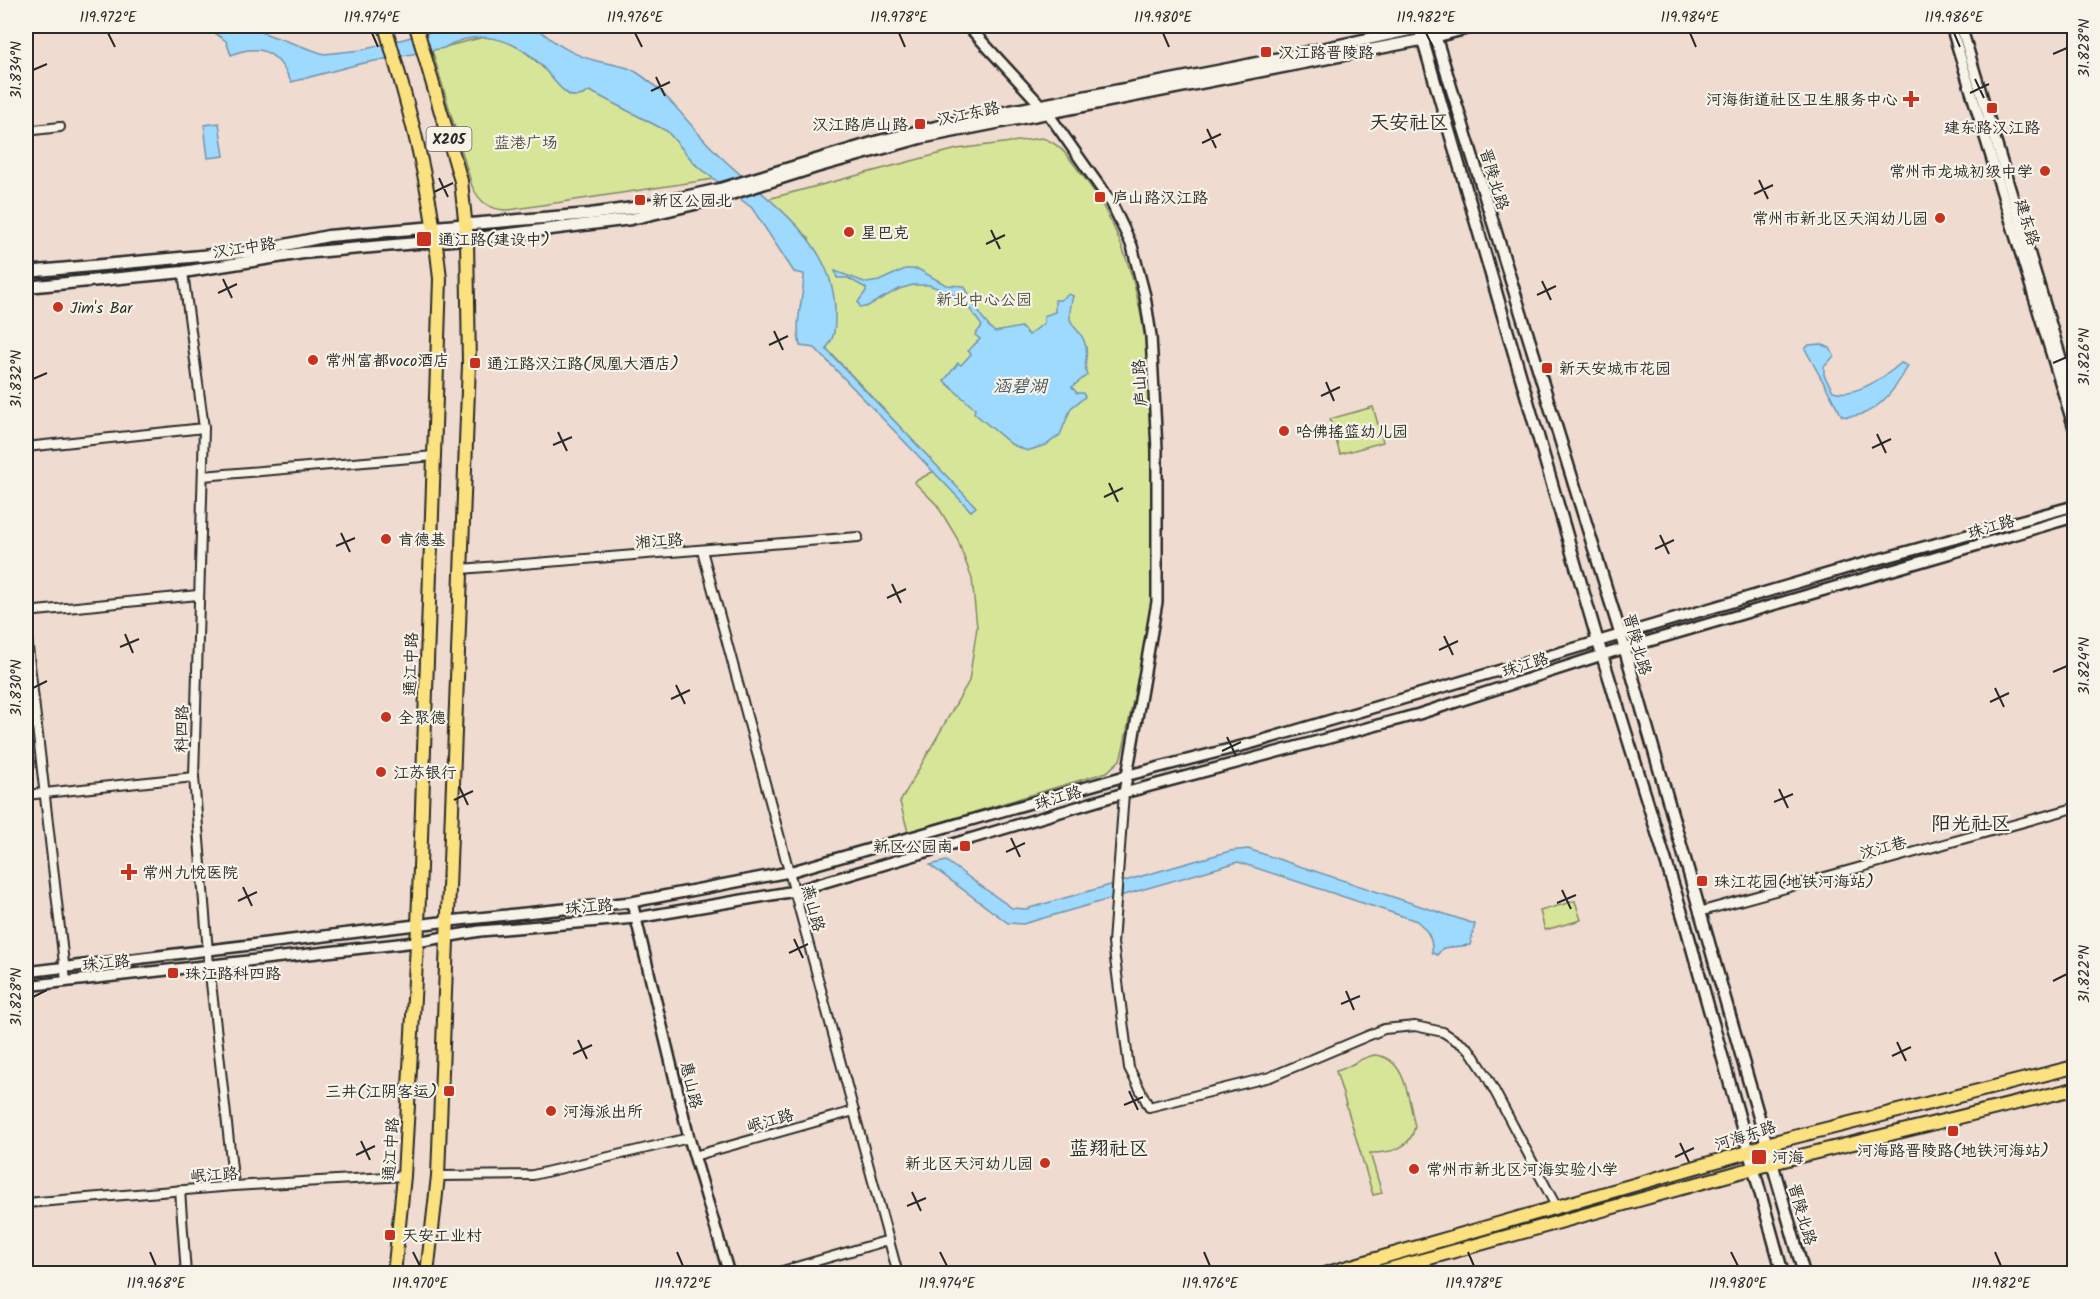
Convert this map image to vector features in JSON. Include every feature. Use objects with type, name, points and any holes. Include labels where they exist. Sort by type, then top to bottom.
[{"type":"main road","name":"汉江东路","points":[[467,238],[631,219],[763,180],[1043,108],[1424,26]]},
{"type":"main road","name":"晋陵北路","points":[[1424,26],[1436,37],[1621,636],[1804,1274]]},
{"type":"main road","name":"晋陵北路","points":[[1424,26],[1424,40],[1598,642],[1685,923],[1784,1274]]},
{"type":"main road","name":"X205","points":[[417,28],[460,181],[465,224]]},
{"type":"main road","name":"通江中路","points":[[386,29],[420,146],[440,279],[434,385],[434,456],[418,926],[404,1176],[394,1274]]},
{"type":"main road","name":"汉江东路","points":[[1043,108],[1436,37]]},
{"type":"main road","name":"汉江东路","points":[[452,226],[590,214],[725,192]]},
{"type":"main road","points":[[427,1274],[438,1176],[449,921],[469,364],[465,224]]},
{"type":"main road","name":"汉江中路","points":[[26,287],[183,272],[435,234],[452,226]]},
{"type":"main road","name":"汉江中路","points":[[26,272],[256,250],[328,236],[435,234],[467,238]]},
{"type":"main road","name":"河海东路","points":[[1324,1274],[1748,1152],[1766,1144],[2074,1067]]},
{"type":"main road","name":"河海东路","points":[[1372,1274],[1753,1168],[2074,1089]]},
{"type":"street","name":"庐山路","points":[[968,26],[1043,108],[1112,204],[1132,246],[1145,296],[1151,336],[1159,518],[1157,602],[1125,776],[1124,793]]},
{"type":"street","name":"汉江东路","points":[[1436,37],[1478,26]]},
{"type":"street","name":"建东路","points":[[1952,26],[2074,428]]},
{"type":"street","name":"建东路","points":[[1961,26],[2074,401]]},
{"type":"street","points":[[26,131],[60,127]]},
{"type":"street","name":"科四路","points":[[183,272],[204,428],[194,777],[209,965],[234,1186]]},
{"type":"street","points":[[26,447],[204,428]]},
{"type":"street","points":[[203,476],[434,456]]},
{"type":"street","name":"珠江路","points":[[26,972],[449,921],[632,902],[789,872],[1125,776],[1253,743],[1854,566],[2074,506]]},
{"type":"street","name":"珠江路","points":[[26,986],[416,942],[480,931],[636,918],[795,891],[1124,793],[1419,714],[1602,655],[2074,517]]},
{"type":"street","name":"湘江路","points":[[461,569],[858,537]]},
{"type":"street","name":"燕山路","points":[[702,550],[898,1274]]},
{"type":"street","points":[[26,612],[198,595]]},
{"type":"street","points":[[26,630],[28,671],[66,981]]},
{"type":"street","points":[[26,795],[194,777]]},
{"type":"street","points":[[1124,793],[1113,944],[1129,1068],[1149,1107],[1270,1077],[1384,1029],[1415,1026],[1443,1032],[1469,1049],[1556,1206]]},
{"type":"street","name":"汶江巷","points":[[1699,912],[2074,808]]},
{"type":"street","name":"惠山路","points":[[632,902],[689,1138],[729,1274]]},
{"type":"street","name":"岷江路","points":[[694,1156],[854,1111]]},
{"type":"street","points":[[438,1176],[533,1174],[689,1138]]},
{"type":"street","name":"岷江路","points":[[26,1203],[234,1186],[404,1176]]},
{"type":"street","points":[[180,1190],[186,1274]]},
{"type":"street","points":[[772,1274],[889,1240]]},
{"type":"green space","name":"蓝港广场","points":[[484,37],[504,41],[521,50],[537,62],[568,94],[577,96],[590,91],[667,131],[697,166],[714,179],[509,210],[496,209],[486,204],[478,197],[472,186],[432,50]]},
{"type":"green space","name":"新北中心公园","points":[[1042,138],[1056,145],[1067,155],[1107,213],[1122,247],[1134,284],[1142,322],[1151,399],[1155,539],[1153,587],[1142,656],[1120,760],[1107,772],[908,832],[900,802],[969,681],[977,627],[972,579],[957,538],[937,505],[914,482],[934,471],[971,511],[975,507],[826,348],[809,238],[768,199],[957,149]]},
{"type":"green space","points":[[1373,407],[1383,442],[1340,454],[1330,419]]},
{"type":"green space","points":[[1575,901],[1581,920],[1545,930],[1540,911]]},
{"type":"green space","points":[[1375,1055],[1386,1058],[1400,1072],[1408,1093],[1415,1126],[1413,1134],[1405,1145],[1392,1151],[1370,1153],[1382,1193],[1373,1195],[1336,1071]]},
{"type":"water","points":[[205,26],[250,26],[324,54],[362,50],[453,26],[535,26],[571,52],[636,72],[658,89],[731,167],[772,201],[808,239],[822,260],[831,284],[835,326],[832,339],[826,349],[976,507],[971,511],[815,348],[800,346],[798,327],[804,274],[794,272],[752,208],[697,166],[667,131],[590,91],[577,96],[568,94],[529,54],[518,47],[494,39],[469,38],[444,48],[359,64],[291,82],[281,64],[268,53],[252,50],[231,55],[226,41]]},
{"type":"water","points":[[219,123],[224,156],[208,158],[204,125]]},
{"type":"water","name":"涵碧湖","points":[[905,269],[918,269],[946,285],[964,286],[982,317],[995,332],[1021,327],[1029,335],[1044,323],[1044,316],[1055,312],[1055,300],[1060,300],[1069,294],[1073,296],[1070,308],[1071,322],[1080,333],[1086,347],[1087,375],[1072,387],[1077,393],[1083,393],[1085,397],[1071,408],[1060,435],[1046,445],[1027,451],[1011,444],[974,413],[975,409],[944,381],[958,363],[961,365],[971,354],[968,351],[980,339],[975,335],[982,326],[962,298],[929,285],[913,285],[899,289],[866,307],[860,307],[858,302],[866,288],[848,278],[837,278],[835,271],[867,283],[879,281]]},
{"type":"water","points":[[1821,344],[1830,348],[1834,356],[1824,367],[1824,375],[1833,391],[1850,392],[1860,389],[1878,380],[1901,363],[1908,366],[1889,394],[1873,409],[1863,414],[1842,416],[1805,349],[1809,345]]},
{"type":"water","points":[[1248,849],[1475,924],[1470,945],[1443,948],[1437,955],[1432,952],[1429,935],[1417,921],[1238,862],[1023,924],[1008,923],[930,865],[946,861],[1012,908],[1026,909],[1230,851]]},
{"type":"place","name":"汉江路晋陵路","points":[[1266,52]]},
{"type":"place","name":"河海街道社区卫生服务中心","points":[[1911,99]]},
{"type":"place","name":"建东路汉江路","points":[[1992,108]]},
{"type":"place","name":"汉江路庐山路","points":[[920,124]]},
{"type":"place","name":"常州市龙城初级中学","points":[[2045,171]]},
{"type":"place","name":"庐山路汉江路","points":[[1100,197]]},
{"type":"place","name":"新区公园北","points":[[640,200]]},
{"type":"place","name":"常州市新北区天润幼儿园","points":[[1940,218]]},
{"type":"place","name":"星巴克","points":[[849,232]]},
{"type":"place","name":"通江路(建设中)","points":[[424,239]]},
{"type":"place","name":"Jim's Bar","points":[[58,307]]},
{"type":"place","name":"常州富都voco酒店","points":[[313,360]]},
{"type":"place","name":"通江路汉江路(凤凰大酒店)","points":[[475,363]]},
{"type":"place","name":"新天安城市花园","points":[[1547,368]]},
{"type":"place","name":"哈佛摇篮幼儿园","points":[[1284,431]]},
{"type":"place","name":"肯德基","points":[[386,539]]},
{"type":"place","name":"全聚德","points":[[386,717]]},
{"type":"place","name":"江苏银行","points":[[381,772]]},
{"type":"place","name":"新区公园南","points":[[965,846]]},
{"type":"place","name":"常州九悦医院","points":[[129,872]]},
{"type":"place","name":"珠江花园(地铁河海站)","points":[[1702,881]]},
{"type":"place","name":"珠江路科四路","points":[[173,973]]},
{"type":"place","name":"三井(江阴客运)","points":[[449,1091]]},
{"type":"place","name":"河海派出所","points":[[551,1111]]},
{"type":"place","name":"河海路晋陵路(地铁河海站)","points":[[1953,1131]]},
{"type":"place","name":"河海","points":[[1759,1157]]},
{"type":"place","name":"新北区天河幼儿园","points":[[1045,1163]]},
{"type":"place","name":"常州市新北区河海实验小学","points":[[1414,1169]]},
{"type":"place","name":"天安工业村","points":[[390,1235]]},
{"type":"district","name":"天安社区","points":[[1409,122]]},
{"type":"district","name":"阳光社区","points":[[1971,823]]},
{"type":"district","name":"蓝翔社区","points":[[1109,1148]]}]
